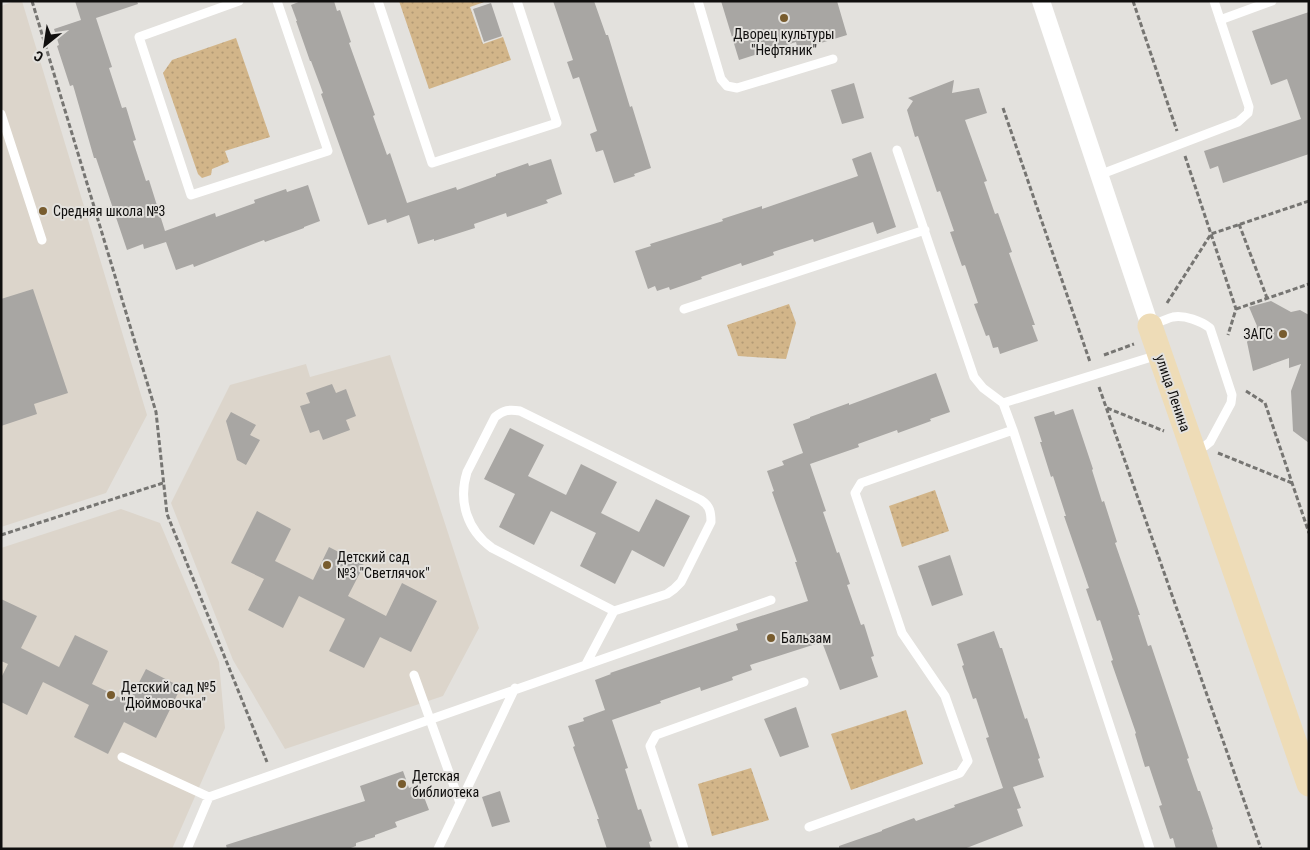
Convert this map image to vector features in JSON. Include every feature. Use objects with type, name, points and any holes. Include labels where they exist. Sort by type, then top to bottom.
[{"type":"street","name":"улица Ленина","points":[[1040,1],[1192,450],[1309,784]]},
{"type":"lane","points":[[239,1],[139,37],[191,195],[328,152],[277,1]]},
{"type":"lane","points":[[378,1],[432,163],[557,124],[517,1]]},
{"type":"lane","points":[[698,1],[722,79],[727,86],[737,88],[833,59]]},
{"type":"lane","points":[[1099,175],[1238,122],[1248,113],[1249,107],[1214,1]]},
{"type":"lane","points":[[1220,20],[1272,1]]},
{"type":"lane","points":[[1,114],[42,240]]},
{"type":"lane","points":[[897,150],[974,376],[984,388],[1003,403],[1013,430],[1150,849]]},
{"type":"lane","points":[[684,309],[925,230]]},
{"type":"lane","points":[[1150,326],[1173,318],[1183,317],[1204,323],[1210,328],[1232,395],[1231,403],[1210,442],[1205,446],[1192,450]]},
{"type":"lane","points":[[1003,403],[1160,354]]},
{"type":"lane","points":[[586,664],[614,611],[667,594],[680,582],[710,522],[711,514],[708,505],[702,500],[520,411],[510,409],[503,411],[495,417],[464,480],[464,500],[470,524],[484,542],[492,548],[614,611]]},
{"type":"lane","points":[[809,827],[960,773],[968,760],[945,696],[902,633],[856,493],[861,483],[1013,430]]},
{"type":"lane","points":[[122,756],[209,796],[771,600]]},
{"type":"lane","points":[[414,675],[460,802]]},
{"type":"lane","points":[[684,849],[650,746],[656,735],[804,682]]},
{"type":"lane","points":[[438,849],[515,688]]},
{"type":"lane","points":[[187,849],[209,796]]},
{"type":"path","points":[[32,1],[156,412],[167,514],[272,774]]},
{"type":"path","points":[[1133,1],[1236,309],[1227,340]]},
{"type":"path","points":[[1003,108],[1089,360],[1261,849]]},
{"type":"path","points":[[1089,360],[1139,342],[1212,234],[1309,201]]},
{"type":"path","points":[[1239,224],[1267,298]]},
{"type":"path","points":[[1236,309],[1309,284]]},
{"type":"path","points":[[1241,388],[1265,403],[1309,533]]},
{"type":"path","points":[[1,535],[163,483]]},
{"type":"shaded area","name":"Средняя школа №3","points":[[15,1],[22,1],[147,415],[106,493],[1,527],[1,6]]},
{"type":"shaded area","points":[[399,1],[487,1],[470,7],[483,44],[503,37],[511,60],[429,89]]},
{"type":"shaded area","points":[[236,38],[270,137],[225,151],[229,162],[212,169],[211,175],[202,178],[198,174],[163,73],[172,60]]},
{"type":"shaded area","points":[[789,304],[796,323],[786,359],[738,356],[727,325]]},
{"type":"shaded area","name":"Детский сад №3 \"Светлячок\"","points":[[390,355],[479,628],[443,696],[285,749],[233,660],[171,503],[230,385],[306,364],[310,377]]},
{"type":"shaded area","points":[[935,490],[949,531],[902,547],[889,506]]},
{"type":"shaded area","name":"Детский сад №5 \"Дюймовочка\"","points":[[121,509],[160,523],[219,662],[225,728],[172,849],[1,849],[1,548]]},
{"type":"shaded area","points":[[906,710],[923,764],[851,790],[831,734]]},
{"type":"shaded area","points":[[751,768],[769,820],[712,836],[698,784]]},
{"type":"building","points":[[75,1],[137,1],[138,4],[96,18],[112,67],[109,68],[122,108],[126,107],[136,140],[133,141],[146,181],[149,180],[165,231],[215,213],[216,217],[255,203],[254,200],[286,189],[287,192],[308,185],[320,221],[194,267],[193,264],[176,270],[166,242],[144,249],[143,244],[127,250],[96,158],[94,158],[73,85],[70,86],[57,46],[59,45],[54,29],[81,20]]},
{"type":"building","points":[[301,1],[334,1],[337,11],[340,10],[351,42],[349,43],[375,115],[373,116],[387,155],[390,153],[407,203],[456,187],[457,190],[528,163],[529,166],[551,159],[562,194],[546,200],[548,203],[507,217],[506,213],[474,224],[475,228],[418,244],[409,215],[387,223],[386,219],[368,225],[291,5]]},
{"type":"building","points":[[553,1],[594,1],[606,35],[608,35],[651,168],[614,183],[603,150],[596,152],[590,134],[597,131],[579,77],[573,79],[567,62],[573,60]]},
{"type":"building","name":"Дворец культуры \"Нефтяник\"","points":[[721,1],[837,1],[847,35],[798,50],[796,42],[739,60]]},
{"type":"building","points":[[491,3],[502,36],[484,42],[473,9]]},
{"type":"building","points":[[1309,12],[1309,154],[1223,183],[1218,166],[1210,169],[1204,151],[1301,119],[1287,79],[1271,85],[1252,31]]},
{"type":"building","points":[[954,80],[952,93],[979,88],[987,113],[965,120],[987,181],[984,182],[995,214],[998,213],[1012,252],[1009,253],[1035,325],[1032,325],[1038,341],[1000,354],[998,347],[993,348],[989,335],[986,336],[974,304],[978,303],[965,265],[962,266],[950,232],[954,231],[940,191],[937,192],[918,136],[915,137],[907,110],[913,101],[908,98]]},
{"type":"building","points":[[854,83],[864,118],[842,124],[831,90]]},
{"type":"building","points":[[871,152],[896,227],[877,234],[873,222],[814,242],[813,239],[773,252],[774,255],[742,266],[741,263],[670,290],[669,287],[657,291],[655,286],[648,289],[635,251],[651,246],[650,244],[723,221],[722,219],[762,206],[762,209],[858,176],[852,159]]},
{"type":"building","points":[[33,289],[68,393],[34,404],[37,414],[1,426],[1,299]]},
{"type":"building","name":"ЗАГС","points":[[1271,301],[1291,312],[1300,310],[1309,315],[1309,443],[1293,431],[1291,391],[1301,364],[1289,368],[1289,358],[1253,371],[1247,342],[1257,326],[1249,307]]},
{"type":"building","points":[[936,373],[950,412],[898,433],[897,430],[858,444],[859,447],[810,464],[826,511],[823,512],[850,584],[847,585],[861,625],[864,624],[874,656],[871,657],[878,677],[840,690],[822,642],[750,665],[752,670],[732,677],[733,680],[701,691],[700,687],[612,720],[628,768],[625,769],[638,810],[641,809],[652,841],[649,842],[651,849],[607,849],[597,819],[599,819],[573,747],[575,746],[568,726],[584,721],[583,718],[605,710],[595,680],[610,673],[738,630],[736,624],[808,601],[795,562],[797,562],[772,492],[774,491],[767,471],[784,465],[782,461],[803,453],[793,424]]},
{"type":"building","points":[[332,384],[336,393],[346,389],[356,416],[346,420],[350,430],[323,440],[319,430],[310,433],[300,406],[310,403],[306,393]]},
{"type":"building","points":[[1073,409],[1102,502],[1104,501],[1117,542],[1115,543],[1140,615],[1138,615],[1148,646],[1151,645],[1218,849],[1176,849],[1173,838],[1170,839],[1159,806],[1162,805],[1149,766],[1145,767],[1100,620],[1097,621],[1086,589],[1089,588],[1064,516],[1066,516],[1053,476],[1051,477],[1034,417],[1054,411],[1055,415]]},
{"type":"building","points":[[231,412],[256,425],[250,435],[260,440],[246,465],[237,460],[226,421]]},
{"type":"building","points":[[510,428],[544,445],[528,476],[566,495],[581,464],[617,482],[601,513],[639,532],[656,499],[690,516],[664,567],[632,550],[615,584],[580,566],[596,533],[551,511],[534,545],[499,527],[515,494],[484,479]]},
{"type":"building","points":[[257,511],[291,529],[275,561],[313,580],[329,547],[364,565],[348,596],[386,616],[402,583],[437,601],[411,652],[380,637],[364,668],[329,651],[345,619],[299,596],[283,628],[248,610],[264,579],[231,563]]},
{"type":"building","points":[[950,555],[963,595],[932,606],[918,566]]},
{"type":"building","points":[[1,599],[37,616],[21,648],[59,667],[75,635],[108,651],[92,684],[129,702],[146,669],[181,687],[156,738],[124,722],[108,754],[74,737],[89,705],[43,682],[27,715],[1,702],[1,678],[8,664],[1,661]]},
{"type":"building","points":[[994,631],[1000,648],[1002,648],[1025,719],[1027,718],[1044,777],[1013,787],[1021,808],[1017,809],[1023,826],[964,849],[839,849],[839,846],[914,818],[916,821],[1003,788],[986,738],[989,737],[976,698],[973,699],[957,644]]},
{"type":"building","points":[[796,707],[809,747],[780,757],[764,719]]},
{"type":"building","points":[[403,771],[409,788],[419,784],[429,810],[395,822],[397,827],[356,843],[356,846],[348,849],[227,849],[226,845],[365,801],[360,786]]},
{"type":"building","points":[[500,791],[510,822],[492,827],[482,797]]},
{"type":"place","name":"Дворец культуры \"Нефтяник\"","points":[[784,18]]},
{"type":"place","name":"Средняя школа №3","points":[[43,211]]},
{"type":"place","name":"ЗАГС","points":[[1283,334]]},
{"type":"place","name":"Детский сад №3 \"Светлячок\"","points":[[327,565]]},
{"type":"place","name":"Бальзам","points":[[771,638]]},
{"type":"place","name":"Детский сад №5 \"Дюймовочка\"","points":[[111,695]]},
{"type":"place","name":"Детская библиотека","points":[[402,784]]}]
